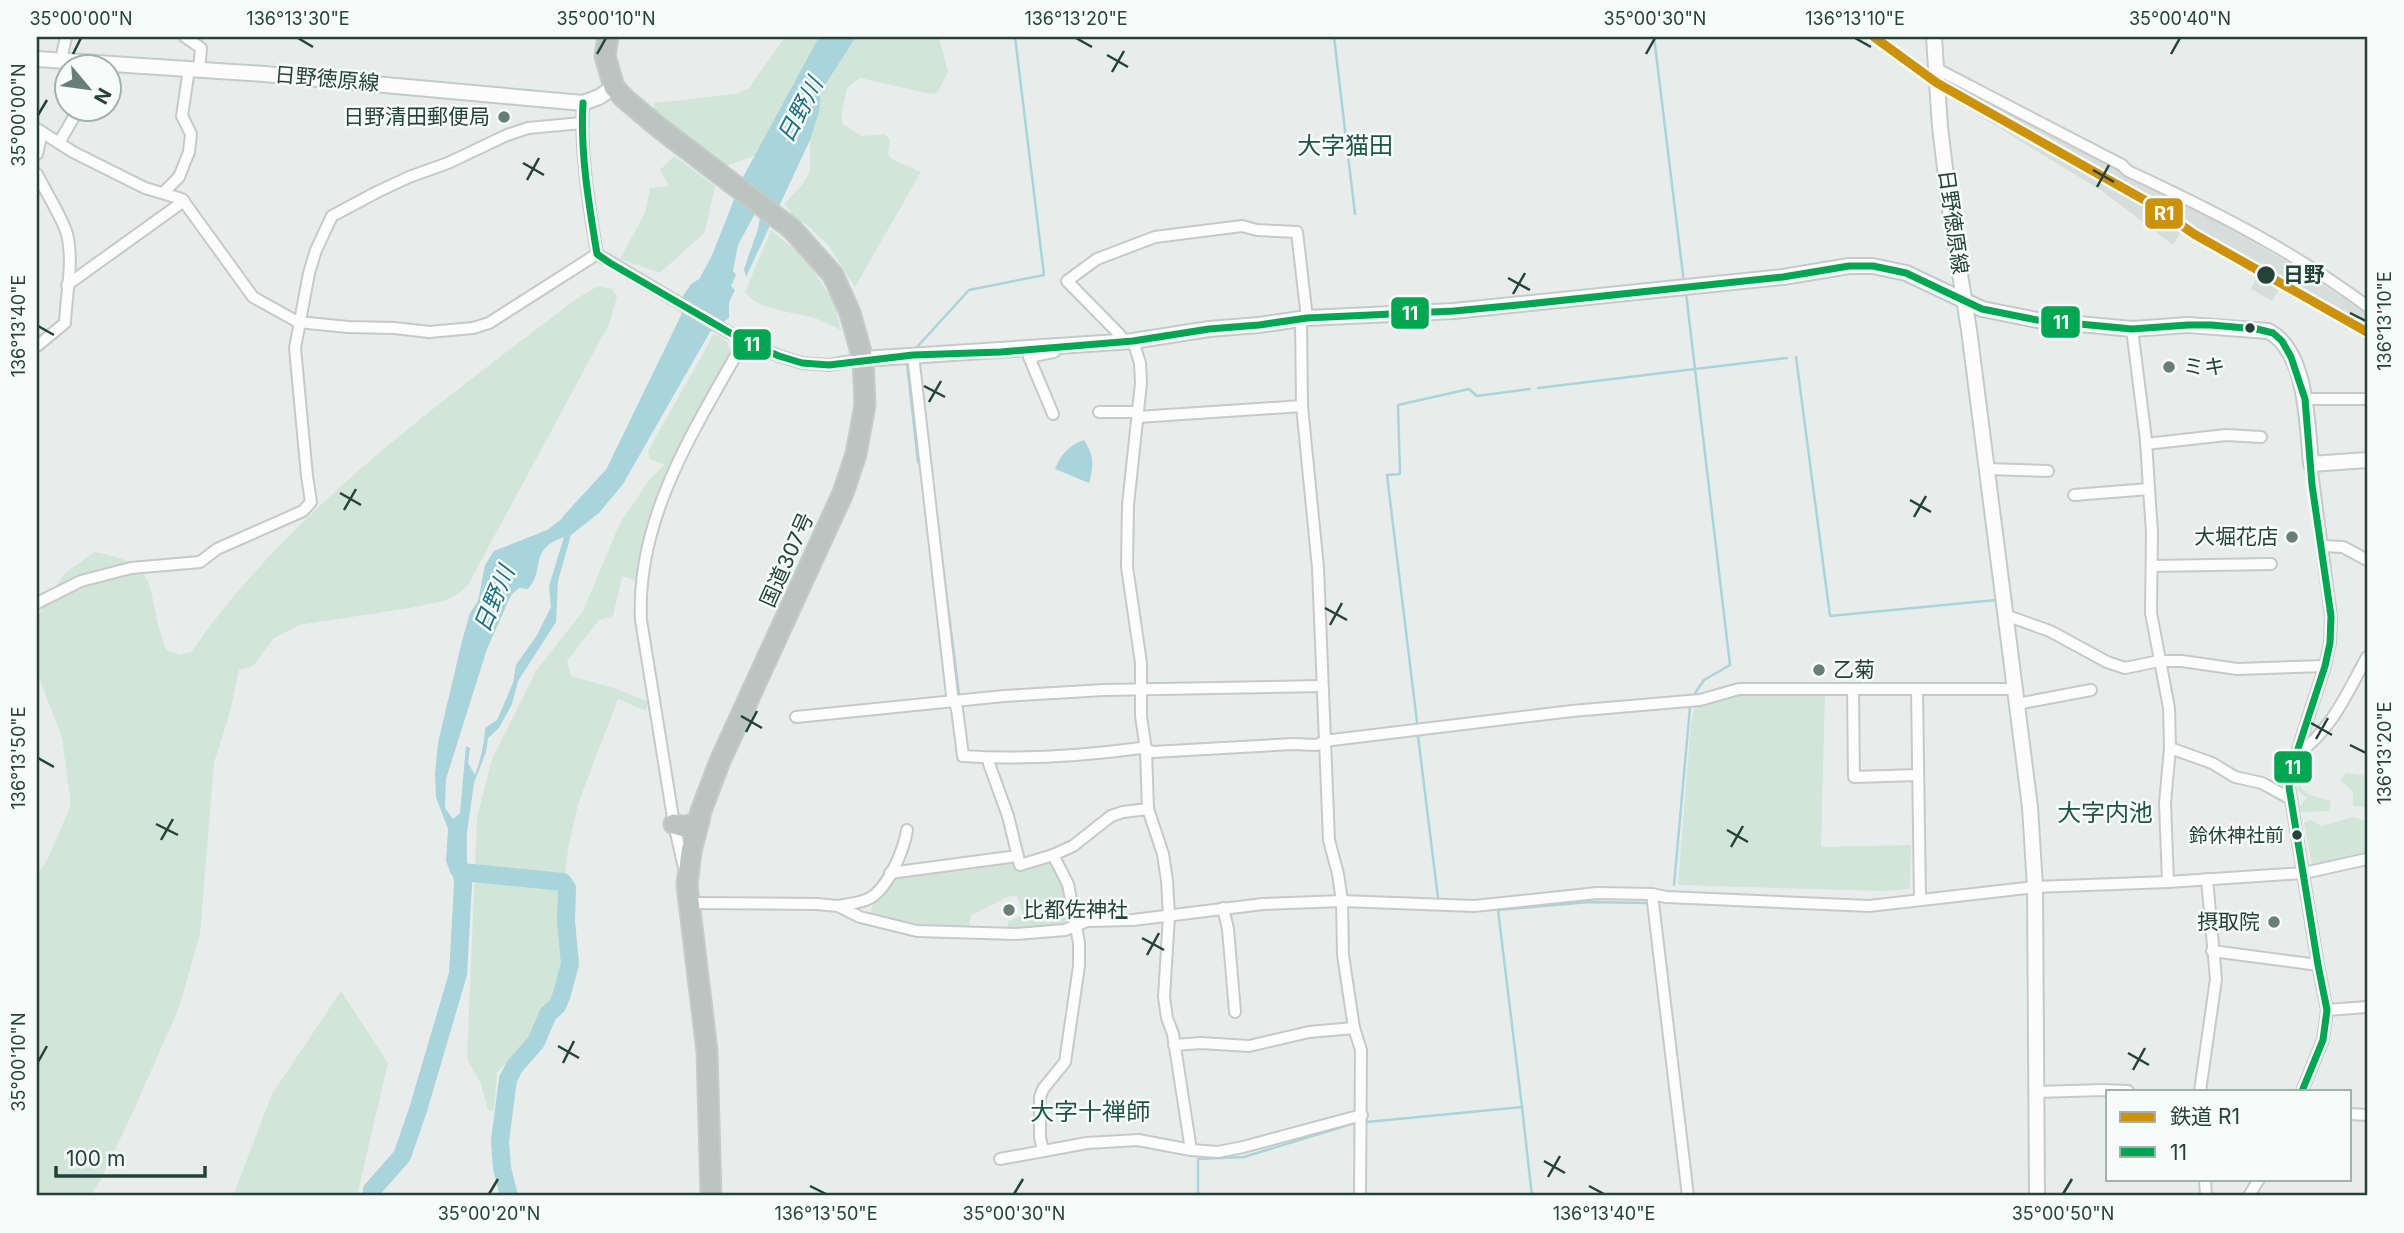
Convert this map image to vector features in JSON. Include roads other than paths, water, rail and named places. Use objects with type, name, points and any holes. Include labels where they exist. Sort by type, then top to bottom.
[{"type":"highway","points":[[608,37],[605,56],[614,87]]},
{"type":"highway","name":"国道307号","points":[[614,87],[629,104],[792,229],[833,275],[850,313],[863,359],[865,405],[856,454],[842,493],[720,761],[691,852],[688,894],[707,1051],[710,1196]]},
{"type":"highway","points":[[674,824],[684,827],[699,821]]},
{"type":"main road","name":"日野徳原線","points":[[1934,37],[1949,205],[1964,301]]},
{"type":"main road","name":"日野徳原線","points":[[122,66],[388,84],[583,103]]},
{"type":"main road","points":[[583,103],[614,87]]},
{"type":"main road","name":"日野徳原線","points":[[863,359],[1128,342],[1304,318],[1454,311],[1783,277],[1849,266],[1873,266],[1906,273],[1964,301]]},
{"type":"main road","points":[[1964,301],[1982,309],[2037,320],[2132,329],[2188,325],[2268,331],[2277,337],[2291,357],[2305,399],[2311,464],[2367,460]]},
{"type":"main road","points":[[1964,301],[2031,807],[2035,887],[2037,1196]]},
{"type":"street","points":[[163,193],[179,177],[190,152],[191,134],[182,116],[201,48],[185,37]]},
{"type":"street","points":[[1937,69],[2122,165],[2128,171],[2283,249],[2367,306]]},
{"type":"street","points":[[583,103],[582,123],[589,204],[597,254],[744,341],[779,356],[829,365],[863,359]]},
{"type":"street","points":[[59,143],[71,122]]},
{"type":"street","points":[[37,603],[81,581],[131,568],[200,562],[217,549],[303,511],[311,502],[295,348],[309,273],[316,250],[332,216],[377,191],[448,163],[507,135],[528,128],[582,123]]},
{"type":"street","points":[[37,153],[39,130],[145,188],[183,199],[253,297],[298,322],[429,332],[473,328],[489,323],[597,254]]},
{"type":"street","points":[[37,174],[66,234],[70,275],[65,323],[37,346]]},
{"type":"street","points":[[67,285],[184,201]]},
{"type":"street","points":[[1191,1150],[1164,997],[1169,916],[1167,881],[1163,854],[1148,809],[1146,750],[1141,716],[1141,663],[1127,567],[1128,505],[1141,383],[1140,363],[1128,342],[1068,281],[1097,258],[1156,237],[1242,226],[1257,230],[1297,232],[1304,318],[1302,406],[1318,558],[1329,840],[1338,874],[1342,901],[1343,955],[1354,1028],[1361,1050],[1360,1196]]},
{"type":"street","points":[[2132,329],[2146,444],[2152,566],[2151,613],[2169,708],[2170,748],[2165,803],[2168,882]]},
{"type":"street","points":[[744,341],[681,456],[655,518],[644,566],[640,600],[674,824],[688,894],[838,906],[870,898],[884,884],[890,873],[905,843],[906,830]]},
{"type":"street","points":[[1053,414],[1029,357],[1054,352],[1055,347]]},
{"type":"street","points":[[914,355],[952,695],[963,756],[1065,757],[1141,748],[1153,752],[1317,745],[1324,741],[1572,711],[1700,700],[1739,689],[1917,689],[2016,696],[2091,690]]},
{"type":"street","points":[[2305,399],[2367,399]]},
{"type":"street","points":[[1099,412],[1138,414],[1302,406]]},
{"type":"street","points":[[2146,444],[2226,435],[2261,436]]},
{"type":"street","points":[[2302,1090],[2323,1040],[2327,1010],[2289,788],[2296,755],[2330,643],[2331,616],[2311,464]]},
{"type":"street","points":[[1987,469],[2048,471]]},
{"type":"street","points":[[2074,495],[2149,489]]},
{"type":"street","points":[[2322,546],[2343,547],[2367,560]]},
{"type":"street","points":[[2152,566],[2271,564]]},
{"type":"street","points":[[2006,615],[2050,631],[2106,662],[2125,668],[2159,661],[2182,661],[2237,669],[2325,666]]},
{"type":"street","points":[[2296,755],[2309,746],[2330,722],[2367,657]]},
{"type":"street","points":[[796,717],[1091,690],[1322,686]]},
{"type":"street","points":[[1853,689],[1854,777],[1918,775]]},
{"type":"street","points":[[1917,689],[1920,899]]},
{"type":"street","points":[[2170,748],[2213,763],[2235,777],[2262,783],[2291,799]]},
{"type":"street","points":[[987,758],[1009,816],[1020,865],[1073,846],[1111,817],[1123,812],[1148,809]]},
{"type":"street","points":[[1043,1151],[1040,1137],[1040,1097],[1043,1089],[1065,1062],[1068,1052],[1079,966],[1079,943],[1068,884],[1054,855]]},
{"type":"street","points":[[890,873],[1017,856]]},
{"type":"street","points":[[838,906],[860,917],[917,931],[1026,933],[1065,930],[1087,920],[1133,920],[1263,904],[1342,901],[1474,906],[1597,893],[1869,906],[2035,887],[2304,873],[2367,859]]},
{"type":"street","points":[[2200,1090],[2216,979],[2207,879]]},
{"type":"street","points":[[1652,894],[1688,1196]]},
{"type":"street","points":[[1223,908],[1228,929],[1235,1012]]},
{"type":"street","points":[[2213,951],[2318,965]]},
{"type":"street","points":[[2327,1010],[2367,1007]]},
{"type":"street","points":[[1174,1045],[1201,1042],[1249,1046],[1309,1032],[1354,1028]]},
{"type":"street","points":[[2037,1092],[2106,1090]]},
{"type":"street","points":[[1000,1159],[1087,1143],[1138,1140],[1218,1152],[1362,1115]]},
{"type":"street","points":[[2249,1196],[2258,1180]]},
{"type":"water","points":[[819,37],[856,37],[820,93],[820,109],[810,140],[746,277],[744,269],[758,229],[764,196],[785,150],[788,137],[755,191],[735,234],[738,245],[733,271],[736,275],[731,286],[735,290],[729,302],[729,318],[710,332],[623,484],[599,513],[571,535],[558,581],[556,622],[518,681],[512,704],[499,728],[488,738],[486,752],[474,783],[467,832],[467,896],[462,897],[460,884],[451,874],[446,861],[448,829],[436,797],[435,774],[438,743],[462,641],[470,613],[478,601],[485,565],[494,551],[547,530],[593,502],[628,465],[654,399],[684,336],[684,318],[680,309],[683,296],[691,284],[704,276],[742,179]],"holes":[[[726,240],[731,245],[726,263],[718,279],[709,287],[707,279]],[[564,537],[549,586],[551,607],[537,635],[516,665],[513,683],[497,720],[485,728],[475,775],[468,763],[470,748],[466,746],[460,813],[453,819],[445,808],[446,779],[487,649],[511,595],[519,588],[528,589],[546,547]]]},
{"type":"water","points":[[1084,440],[1092,461],[1089,483],[1055,469],[1066,451]]},
{"type":"waterway","points":[[917,347],[969,290],[1044,275],[1015,37]]},
{"type":"waterway","points":[[1334,37],[1355,214]]},
{"type":"waterway","points":[[1654,37],[1684,283]]},
{"type":"waterway","name":"日野川","points":[[570,522],[614,474],[702,293],[780,148]]},
{"type":"waterway","points":[[1686,293],[1730,665],[1704,680],[1693,696]]},
{"type":"waterway","points":[[1796,357],[1830,616],[1996,600]]},
{"type":"waterway","points":[[1538,388],[1787,358]]},
{"type":"waterway","points":[[907,363],[918,462],[921,465]]},
{"type":"waterway","points":[[1417,722],[1387,475],[1400,474],[1398,405],[1469,389],[1477,396],[1530,389]]},
{"type":"waterway","points":[[931,473],[959,694]]},
{"type":"waterway","points":[[1674,885],[1690,707]]},
{"type":"waterway","points":[[1418,736],[1438,898]]},
{"type":"waterway","points":[[462,872],[563,882],[567,888],[566,921],[570,964],[562,994],[557,1006],[548,1014],[536,1042],[515,1066],[508,1079],[500,1141],[502,1168],[509,1196]]},
{"type":"waterway","name":"日野川","points":[[371,1196],[372,1190],[402,1156],[458,974],[462,873]]},
{"type":"waterway","points":[[1367,1122],[1522,1107],[1498,910],[1589,902],[1648,903]]},
{"type":"waterway","points":[[1522,1107],[1532,1196]]},
{"type":"waterway","points":[[1198,1196],[1198,1159],[1244,1157],[1355,1123]]},
{"type":"rail line","name":"R1","points":[[1874,37],[1937,83],[2148,202],[2194,234],[2367,332]]},
{"type":"place","name":"日野清田郵便局","points":[[504,117]]},
{"type":"place","name":"日野","points":[[2266,275]]},
{"type":"place","name":"ミキ","points":[[2169,367]]},
{"type":"place","name":"大堀花店","points":[[2292,537]]},
{"type":"place","name":"乙菊","points":[[1819,670]]},
{"type":"place","name":"鈴休神社前","points":[[2297,835]]},
{"type":"place","name":"比都佐神社","points":[[1009,910]]},
{"type":"place","name":"摂取院","points":[[2274,922]]},
{"type":"district","name":"大字猫田","points":[[1345,146]]},
{"type":"district","name":"大字内池","points":[[2105,813]]},
{"type":"district","name":"大字十禅師","points":[[1090,1112]]}]
